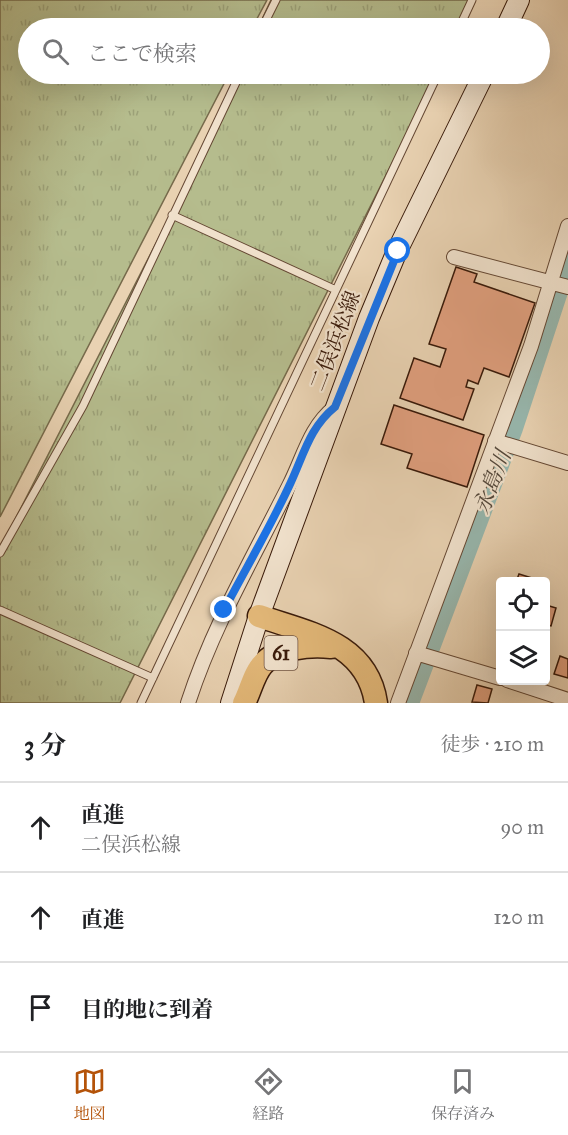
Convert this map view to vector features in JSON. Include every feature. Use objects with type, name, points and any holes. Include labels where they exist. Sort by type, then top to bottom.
[{"type":"main road","points":[[511,18],[519,0]]},
{"type":"main road","name":"二俣浜松線","points":[[231,703],[259,616],[335,407],[398,251],[479,84]]},
{"type":"main road","name":"61","points":[[259,616],[344,648],[363,667],[376,703]]},
{"type":"main road","name":"61","points":[[244,703],[263,664],[284,652],[310,645],[344,648]]},
{"type":"street","points":[[398,703],[421,654],[495,441],[531,346],[558,284],[568,226]]},
{"type":"street","points":[[454,257],[558,284]]},
{"type":"street","points":[[188,703],[202,657],[224,610],[291,483],[308,440],[322,418],[335,407]]},
{"type":"street","points":[[495,441],[568,463]]},
{"type":"street","points":[[421,654],[496,676]]},
{"type":"street","points":[[520,685],[568,700]]},
{"type":"lane","points":[[267,18],[276,0]]},
{"type":"lane","points":[[464,18],[472,0]]},
{"type":"lane","points":[[0,553],[83,406],[235,84]]},
{"type":"lane","points":[[141,703],[220,531],[433,84]]},
{"type":"lane","points":[[172,215],[336,290]]},
{"type":"lane","points":[[0,610],[153,678]]},
{"type":"green space","points":[[0,0],[267,0],[257,18],[18,18],[18,84],[224,84],[0,517]]},
{"type":"green space","points":[[271,0],[469,0],[461,18],[263,18]]},
{"type":"green space","points":[[233,84],[432,84],[120,703],[0,703],[0,549],[200,157]]},
{"type":"building","points":[[456,267],[477,274],[474,282],[535,303],[509,377],[484,368],[478,384],[468,380],[466,387],[474,389],[463,420],[400,398],[414,358],[440,367],[446,349],[429,344]]},
{"type":"building","points":[[394,405],[484,435],[467,487],[407,468],[412,454],[381,444]]},
{"type":"building","points":[[550,606],[556,608],[550,626]]},
{"type":"building","points":[[560,656],[568,659],[568,678],[554,674]]},
{"type":"building","points":[[477,685],[492,689],[488,703],[472,702]]},
{"type":"waterway","name":"永島川","points":[[408,703],[512,428],[568,258]]},
{"type":"route","points":[[224,610],[291,483],[308,440],[322,418],[335,407],[369,318],[398,251]]}]
